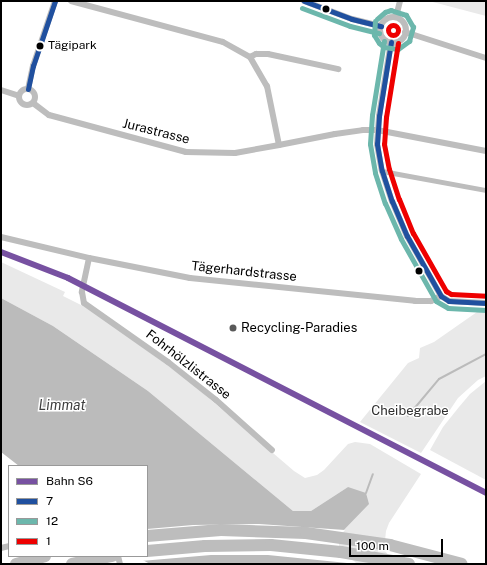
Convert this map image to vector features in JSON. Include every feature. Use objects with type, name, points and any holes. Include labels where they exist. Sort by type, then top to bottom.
[{"type":"highway","points":[[148,536],[244,530],[294,532],[344,537],[396,546],[462,564]]},
{"type":"highway","points":[[148,551],[188,547],[254,545],[304,548],[361,554],[409,564]]},
{"type":"highway","points":[[16,564],[41,557]]},
{"type":"highway","points":[[72,564],[108,557]]},
{"type":"street","points":[[28,89],[33,66],[55,1]]},
{"type":"street","points":[[71,1],[223,42],[250,57],[267,86],[279,145]]},
{"type":"street","points":[[304,1],[352,19],[381,26]]},
{"type":"street","points":[[396,17],[400,1]]},
{"type":"street","points":[[396,17],[402,21],[405,32],[400,40],[391,42],[382,36],[381,26],[385,20],[396,17]]},
{"type":"street","points":[[405,32],[486,58]]},
{"type":"street","points":[[391,42],[377,130],[377,144],[382,171],[408,236],[440,296],[449,301],[486,303]]},
{"type":"street","points":[[250,57],[256,54],[268,54],[338,69]]},
{"type":"street","points":[[28,89],[33,92],[35,96],[33,103],[28,106],[20,101],[19,96],[23,90],[28,89]]},
{"type":"street","points":[[1,90],[19,96]]},
{"type":"street","name":"Jurastrasse","points":[[33,103],[48,115],[186,152],[235,153],[342,133],[377,130],[486,151]]},
{"type":"street","points":[[382,171],[486,190]]},
{"type":"street","name":"Tägerhardstrasse","points":[[1,237],[89,258],[190,278],[415,301],[431,301],[440,296]]},
{"type":"street","name":"Fohrhölzlistrasse","points":[[89,258],[82,292],[84,303],[125,330],[186,376],[272,450]]},
{"type":"green space","points":[[429,1],[486,1],[486,16]]},
{"type":"green space","points":[[1,262],[65,292],[63,296],[89,309],[184,377],[294,471],[305,478],[317,475],[324,470],[348,444],[355,442],[370,444],[421,474],[389,523],[386,531],[384,550],[397,564],[355,564],[337,547],[348,487],[311,511],[293,511],[148,391],[53,326],[1,298]]},
{"type":"green space","name":"Cheibegrabe","points":[[485,309],[486,376],[478,380],[458,398],[421,453],[360,422],[408,363],[419,358],[420,348],[434,342],[477,312],[484,312]]},
{"type":"green space","points":[[486,381],[486,480],[430,450],[443,427],[459,407],[470,394]]},
{"type":"water","name":"Limmat","points":[[1,298],[53,326],[148,391],[293,511],[311,511],[348,487],[366,493],[369,504],[337,537],[337,547],[355,564],[150,564],[139,558],[148,557],[148,465],[18,465],[1,452]]},
{"type":"pier","points":[[259,524],[345,530],[339,537],[339,546],[357,564],[268,555],[211,555],[141,561],[135,557],[148,557],[148,529],[193,525]]},
{"type":"waterway","points":[[408,416],[439,379],[486,354]]},
{"type":"waterway","points":[[366,493],[373,474]]},
{"type":"rail line","name":"S6","points":[[1,252],[68,278],[486,493]]},
{"type":"transit line","name":"7","points":[[28,89],[33,66],[55,1]]},
{"type":"transit line","name":"7","points":[[304,1],[352,19],[381,26]]},
{"type":"transit line","name":"12","points":[[302,8],[350,26],[379,33]]},
{"type":"transit line","name":"12","points":[[375,21],[374,35],[379,43],[384,47],[398,49],[409,41],[413,27],[406,15],[391,10],[385,12],[377,19]]},
{"type":"transit line","name":"1","points":[[393,25],[398,30],[393,35],[388,30],[393,25]]},
{"type":"transit line","name":"12","points":[[384,41],[372,115],[370,144],[375,173],[385,203],[401,239],[436,301],[448,308],[486,310]]},
{"type":"transit line","name":"7","points":[[391,42],[379,116],[377,144],[382,171],[392,201],[407,236],[441,296],[449,301],[486,303]]},
{"type":"transit line","name":"1","points":[[398,43],[386,117],[384,144],[389,169],[399,199],[413,233],[446,291],[451,294],[486,296]]},
{"type":"place","name":"Tägipark","points":[[40,46]]},
{"type":"place","name":"Recycling-Paradies","points":[[233,328]]}]
